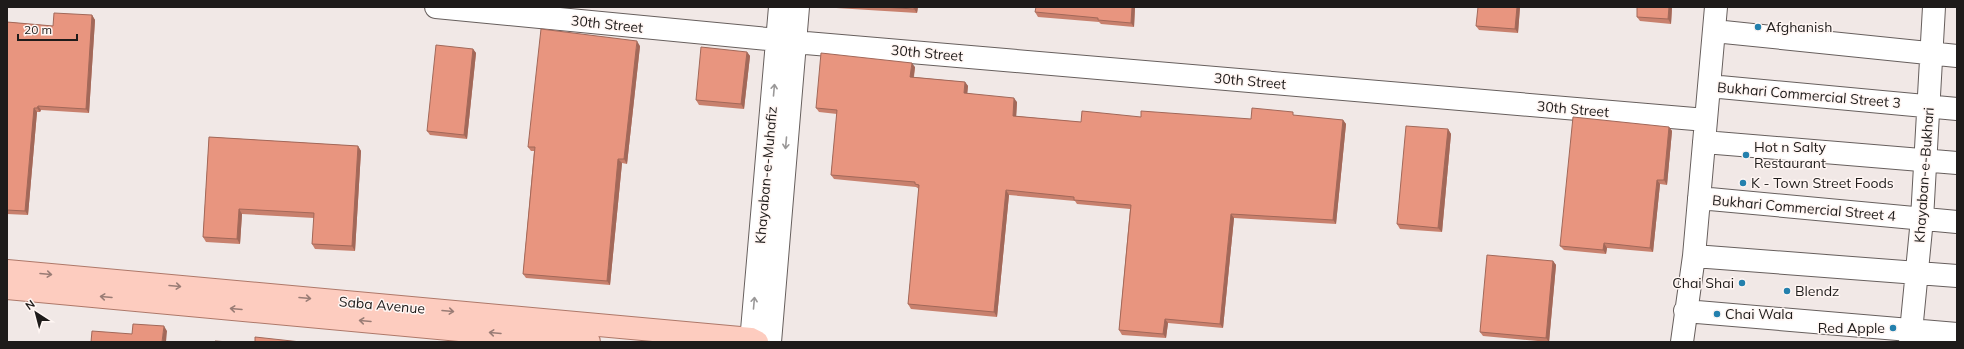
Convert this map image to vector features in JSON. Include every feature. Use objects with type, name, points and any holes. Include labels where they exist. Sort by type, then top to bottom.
[{"type":"main road","name":"Saba Avenue","points":[[7,271],[757,341]]},
{"type":"main road","name":"Saba Avenue","points":[[7,288],[589,342]]},
{"type":"street","name":"30th Street","points":[[436,7],[786,41],[1706,120]]},
{"type":"street","name":"Khayaban-e-Muhafiz","points":[[780,7],[786,41]]},
{"type":"street","name":"Khayaban-e-Muhafiz","points":[[757,341],[786,41],[798,7]]},
{"type":"street","points":[[1682,342],[1685,311],[1694,256],[1716,7]]},
{"type":"street","name":"Khayaban-e-Bukhari","points":[[1910,336],[1922,218],[1930,54],[1934,7]]},
{"type":"street","points":[[1714,31],[1957,56]]},
{"type":"street","name":"Bukhari Commercial Street 3","points":[[1709,86],[1957,109]]},
{"type":"street","points":[[1704,142],[1957,163]]},
{"type":"street","name":"Bukhari Commercial Street 4","points":[[1699,198],[1957,222]]},
{"type":"street","points":[[1694,256],[1957,276]]},
{"type":"street","points":[[1685,311],[1910,336],[1957,334]]},
{"type":"building","points":[[882,7],[914,7],[914,9]]},
{"type":"building","points":[[1036,7],[1132,7],[1131,23],[1098,20],[1098,18],[1035,12]]},
{"type":"building","points":[[1478,7],[1517,7],[1515,29],[1476,26]]},
{"type":"building","points":[[1637,7],[1669,7],[1668,19],[1637,17]]},
{"type":"building","points":[[54,13],[92,15],[86,109],[38,106],[37,108],[34,108],[25,211],[7,210],[7,22],[53,26]]},
{"type":"building","points":[[541,29],[637,41],[624,159],[618,159],[607,281],[523,274],[535,147],[528,147]]},
{"type":"building","points":[[436,45],[473,49],[464,135],[427,131]]},
{"type":"building","points":[[701,47],[747,52],[741,104],[696,100]]},
{"type":"building","points":[[821,53],[912,63],[910,77],[965,82],[964,93],[1014,98],[1013,116],[1081,122],[1082,111],[1141,117],[1141,111],[1251,119],[1252,108],[1293,112],[1293,115],[1343,120],[1333,220],[1231,214],[1220,324],[1165,319],[1163,334],[1119,330],[1131,205],[1074,200],[1074,197],[1006,190],[994,312],[908,304],[919,185],[915,184],[915,182],[831,175],[837,110],[816,108]]},
{"type":"building","points":[[1573,117],[1669,127],[1664,180],[1657,180],[1650,248],[1604,243],[1603,250],[1560,246]]},
{"type":"building","points":[[1406,126],[1448,129],[1438,228],[1397,224]]},
{"type":"building","points":[[209,137],[358,146],[352,246],[312,244],[314,213],[239,209],[237,239],[203,237]]},
{"type":"building","points":[[1487,255],[1553,261],[1546,338],[1480,332]]},
{"type":"building","points":[[133,324],[164,326],[162,342],[91,342],[92,331],[132,334]]},
{"type":"building","points":[[255,337],[301,342],[255,342]]},
{"type":"place","name":"Afghanish","points":[[1758,27]]},
{"type":"place","name":"Hot n Salty Restaurant","points":[[1746,155]]},
{"type":"place","name":"K - Town Street Foods","points":[[1743,183]]},
{"type":"place","name":"Chai Shai","points":[[1742,283]]},
{"type":"place","name":"Blendz","points":[[1787,291]]},
{"type":"place","name":"Chai Wala","points":[[1717,314]]},
{"type":"place","name":"Red Apple","points":[[1893,328]]}]
